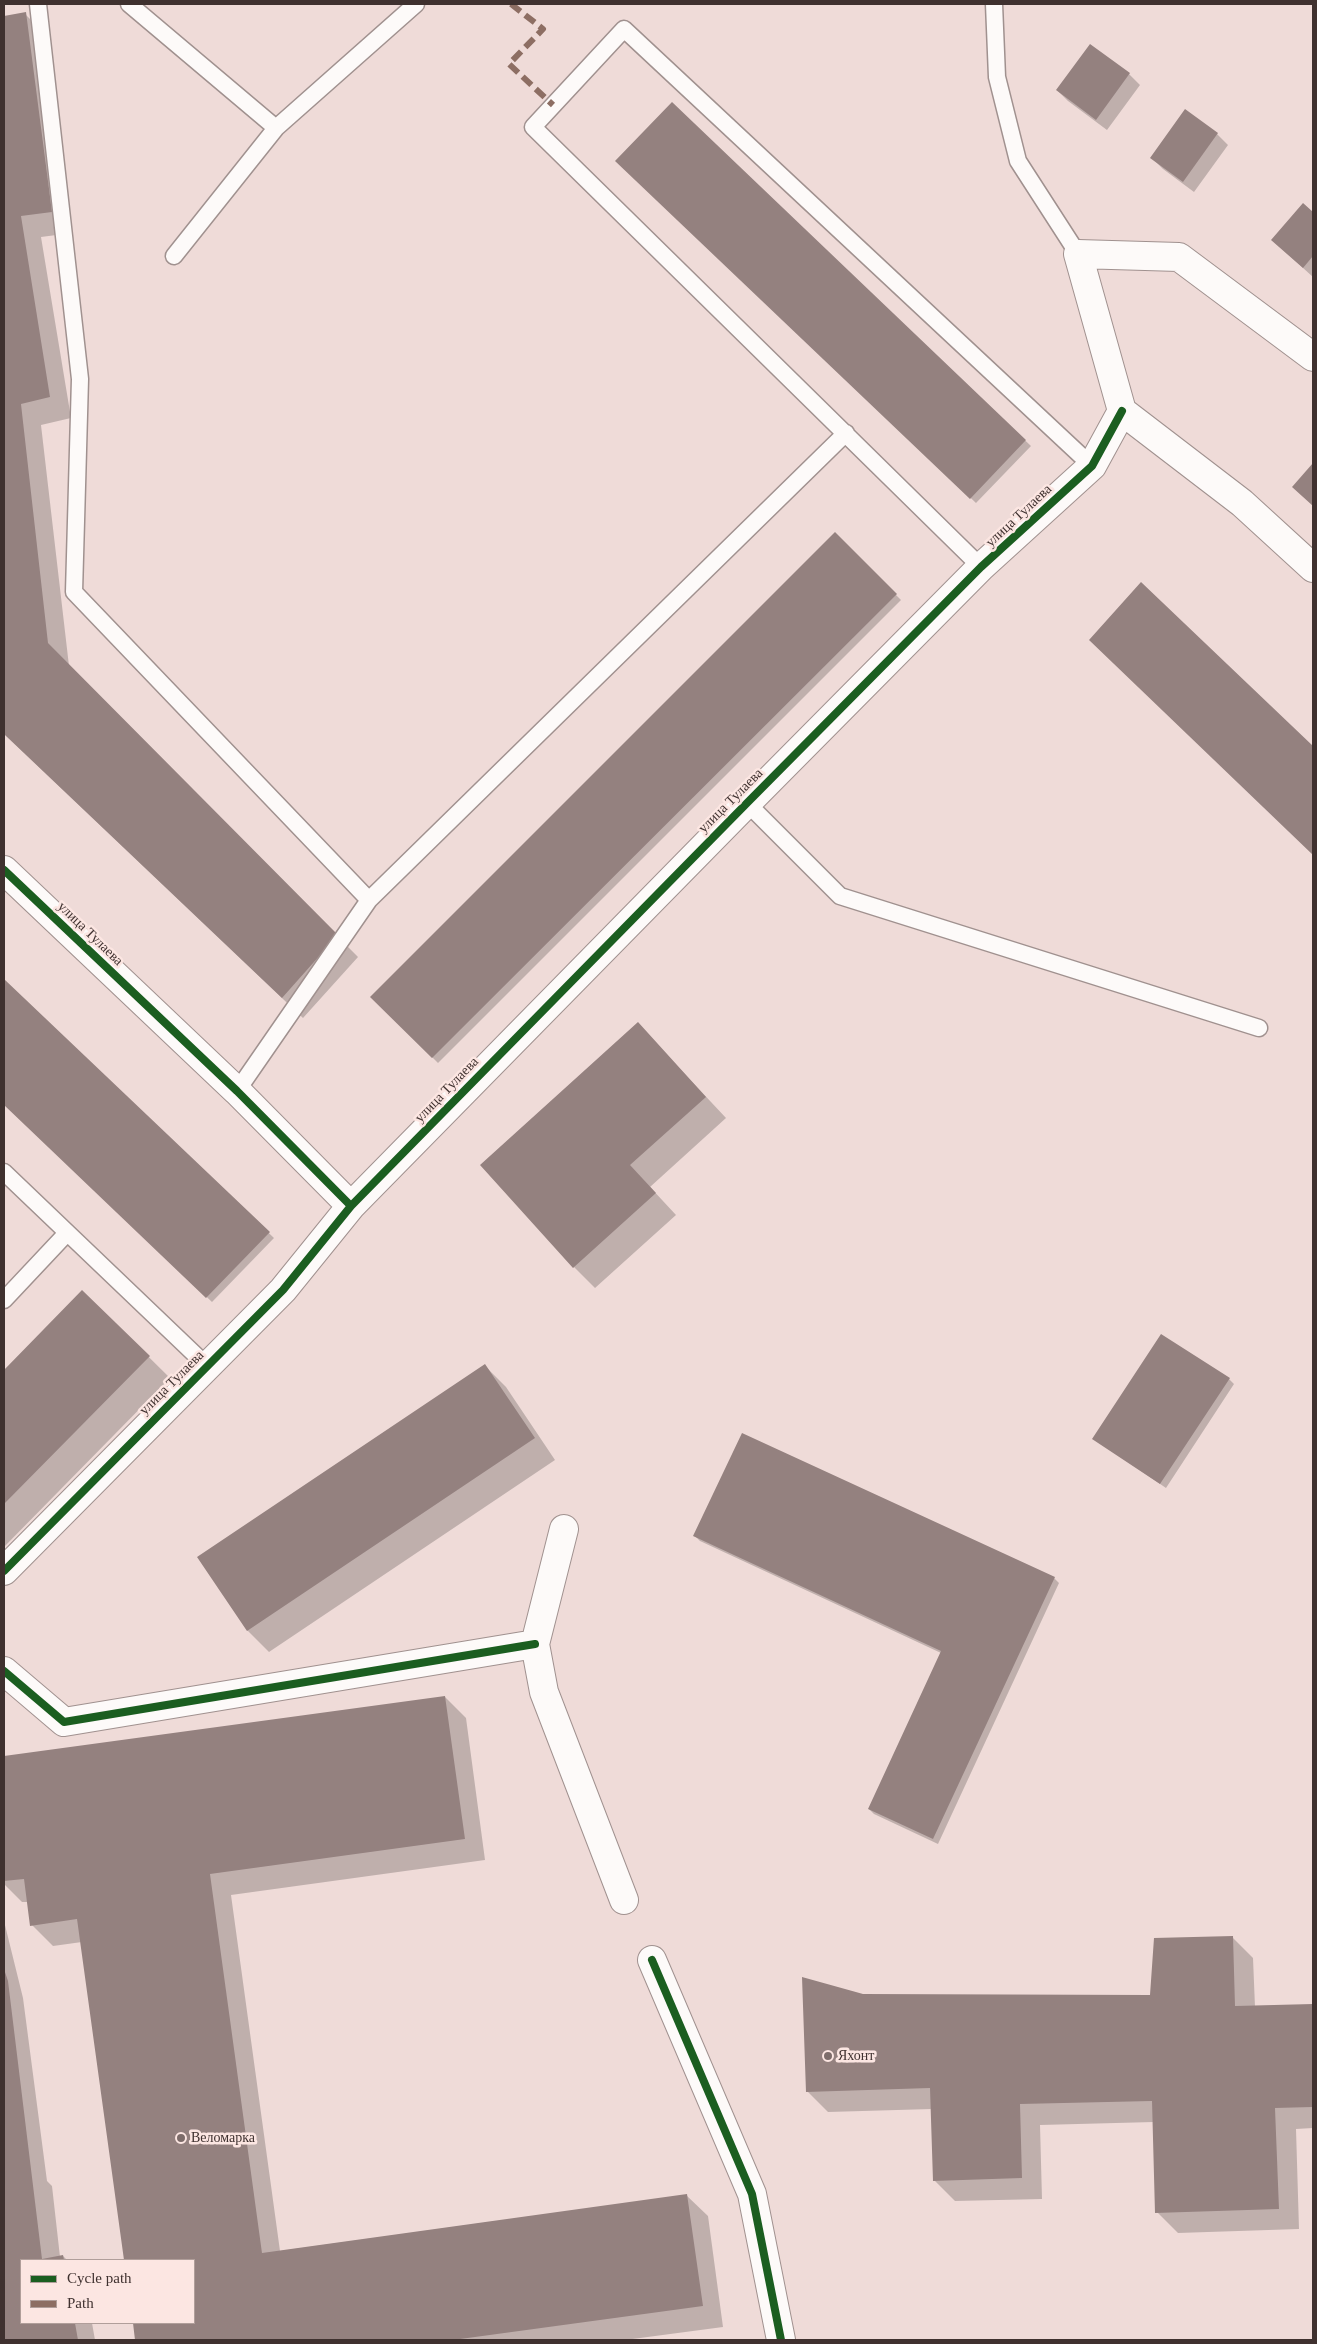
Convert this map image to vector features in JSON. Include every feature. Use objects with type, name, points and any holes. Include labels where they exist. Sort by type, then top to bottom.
[{"type":"street","points":[[1313,357],[1179,256],[1078,254],[1122,411],[1242,503],[1313,568]]},
{"type":"street","name":"улица Тулаева","points":[[4,1571],[283,1290],[351,1206],[747,803],[982,567],[1092,466],[1122,411]]},
{"type":"street","name":"улица Тулаева","points":[[4,870],[237,1091],[351,1206]]},
{"type":"street","points":[[564,1529],[535,1644],[544,1692],[624,1900]]},
{"type":"street","points":[[4,1671],[64,1722],[535,1644]]},
{"type":"street","points":[[652,1960],[752,2194],[781,2340]]},
{"type":"lane","points":[[38,4],[80,379],[74,592],[369,900]]},
{"type":"lane","points":[[129,4],[276,128]]},
{"type":"lane","points":[[174,256],[276,128],[416,4]]},
{"type":"lane","points":[[994,4],[997,77],[1018,162],[1078,254]]},
{"type":"lane","points":[[982,567],[533,126],[624,29],[1092,466]]},
{"type":"lane","points":[[237,1091],[369,900],[846,433]]},
{"type":"lane","points":[[747,803],[840,896],[1258,1028]]},
{"type":"lane","points":[[4,1172],[207,1366]]},
{"type":"lane","points":[[4,1300],[67,1233]]},
{"type":"building","points":[[26,12],[52,212],[21,216],[50,397],[21,404],[48,643],[338,935],[282,998],[4,734],[4,16]]},
{"type":"building","points":[[1090,44],[1130,73],[1096,120],[1056,90]]},
{"type":"building","points":[[672,102],[1026,440],[970,499],[615,161]]},
{"type":"building","points":[[1185,109],[1218,133],[1183,182],[1150,158]]},
{"type":"building","points":[[1303,203],[1313,212],[1313,256],[1303,268],[1271,240]]},
{"type":"building","points":[[1313,463],[1313,506],[1292,487]]},
{"type":"building","points":[[835,532],[897,594],[432,1058],[370,997]]},
{"type":"building","points":[[1141,582],[1313,746],[1313,855],[1089,640]]},
{"type":"building","points":[[4,979],[270,1232],[206,1298],[4,1105]]},
{"type":"building","points":[[638,1022],[706,1097],[630,1165],[656,1193],[573,1268],[480,1165]]},
{"type":"building","points":[[82,1290],[150,1356],[4,1504],[4,1370]]},
{"type":"building","points":[[1161,1334],[1230,1378],[1160,1484],[1092,1439]]},
{"type":"building","points":[[485,1364],[535,1438],[247,1631],[197,1557]]},
{"type":"building","points":[[742,1433],[1055,1577],[933,1839],[868,1809],[941,1651],[693,1536]]},
{"type":"building","points":[[445,1696],[465,1839],[210,1874],[262,2253],[687,2194],[703,2306],[453,2340],[135,2340],[133,2324],[195,2324],[195,2259],[124,2259],[77,1919],[30,1926],[24,1879],[4,1881],[4,1756]]},
{"type":"building","points":[[1233,1936],[1235,2006],[1313,2004],[1313,2107],[1275,2108],[1279,2209],[1155,2213],[1152,2101],[1020,2104],[1022,2178],[933,2181],[930,2088],[806,2092],[802,1977],[863,1994],[1150,1995],[1154,1938]]},
{"type":"building","points":[[4,1969],[8,1981],[42,2259],[20,2259],[20,2324],[75,2324],[78,2340],[4,2340]]},
{"type":"building","points":[[63,2255],[64,2259],[42,2259]]},
{"type":"marked path","points":[[511,4],[543,29],[509,64],[553,105]]},
{"type":"cycle path","points":[[4,1571],[283,1290],[351,1206],[747,803],[981,567],[1092,466],[1122,411]]},
{"type":"cycle path","points":[[4,870],[237,1091],[351,1206]]},
{"type":"cycle path","points":[[4,1671],[64,1722],[535,1644]]},
{"type":"cycle path","points":[[652,1960],[752,2194],[781,2340]]},
{"type":"place","name":"Яхонт","points":[[828,2056]]},
{"type":"place","name":"Веломарка","points":[[181,2138]]}]
